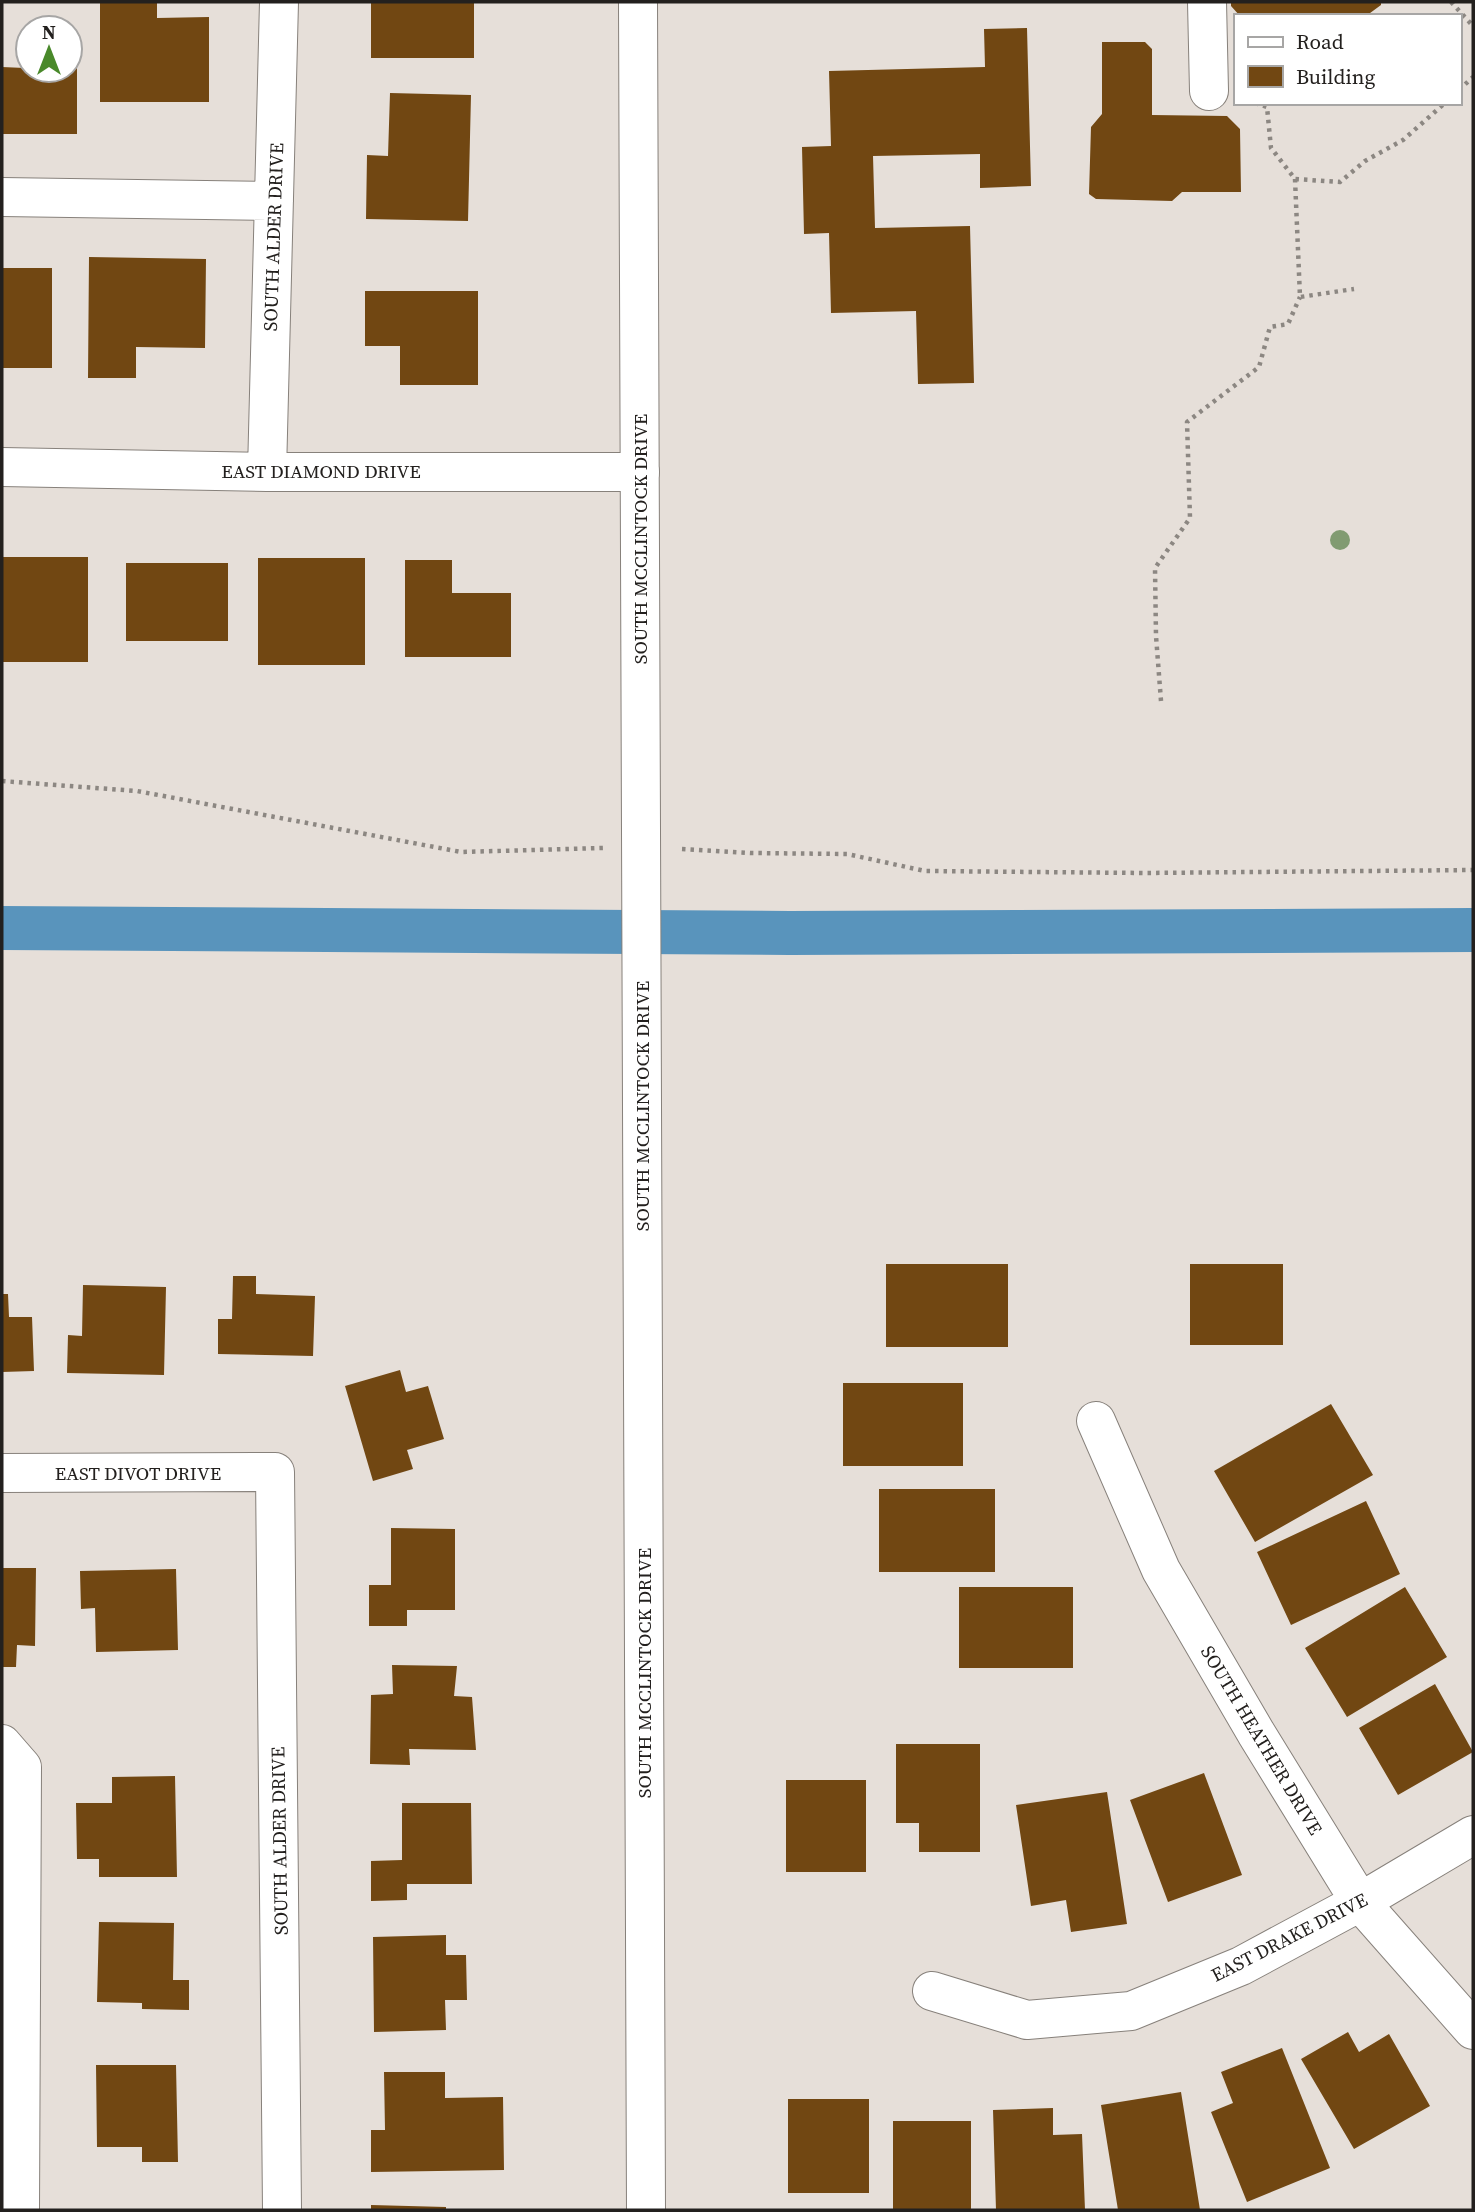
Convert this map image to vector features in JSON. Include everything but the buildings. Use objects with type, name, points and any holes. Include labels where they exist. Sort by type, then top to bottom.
[{"type":"street","name":"SOUTH ALDER DRIVE","points":[[267,472],[279,2]]},
{"type":"street","name":"SOUTH MCCLINTOCK DRIVE","points":[[638,2],[646,2210]]},
{"type":"street","points":[[1207,2],[1209,91]]},
{"type":"street","points":[[2,197],[274,201]]},
{"type":"street","name":"EAST DIAMOND DRIVE","points":[[2,467],[267,472],[640,472]]},
{"type":"street","name":"SOUTH HEATHER DRIVE","points":[[1096,1421],[1161,1570],[1256,1733],[1360,1902],[1473,2030]]},
{"type":"street","name":"SOUTH ALDER DRIVE","points":[[275,1472],[282,2210]]},
{"type":"street","name":"EAST DIVOT DRIVE","points":[[2,1473],[275,1472]]},
{"type":"street","points":[[2,1744],[22,1767],[20,2210]]},
{"type":"street","name":"EAST DRAKE DRIVE","points":[[932,1991],[1027,2021],[1131,2011],[1241,1966],[1360,1902],[1473,1835]]},
{"type":"path","points":[[1451,2],[1473,26]]},
{"type":"path","points":[[1161,701],[1155,568],[1190,518],[1187,422],[1259,367],[1270,327],[1288,324],[1300,297],[1295,178],[1270,148],[1267,107],[1261,105]]},
{"type":"path","points":[[1295,178],[1340,182],[1364,161],[1403,140],[1443,105]]},
{"type":"path","points":[[1300,297],[1353,289]]},
{"type":"path","points":[[2,781],[138,791],[461,852],[521,852],[560,848]]},
{"type":"path","points":[[731,850],[750,853],[847,854],[925,871],[1144,873],[1473,870]]},
{"type":"waterway","points":[[2,928],[790,933],[1473,930]]}]
